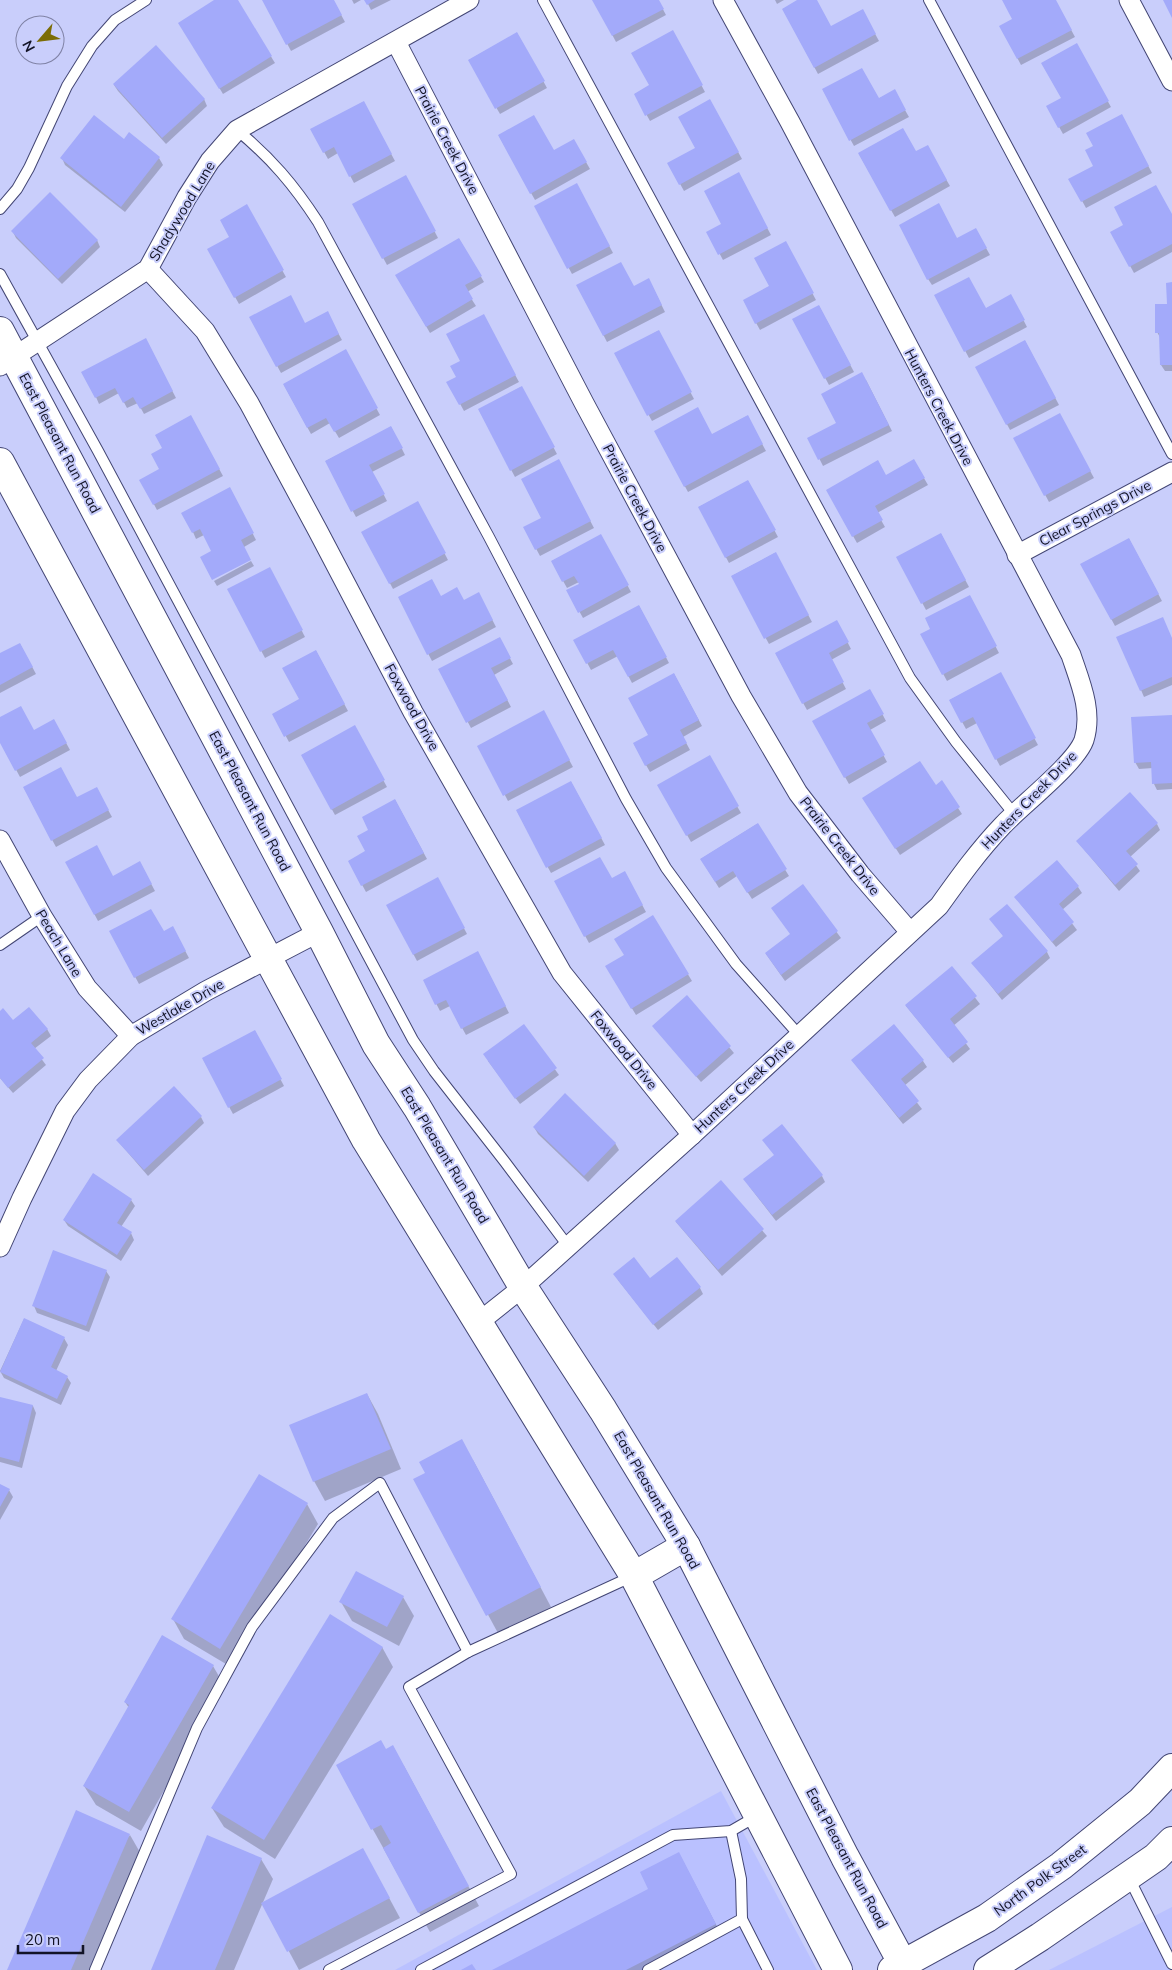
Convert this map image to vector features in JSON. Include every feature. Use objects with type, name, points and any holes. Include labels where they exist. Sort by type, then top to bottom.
[{"type":"main road","name":"East Pleasant Run Road","points":[[0,331],[7,362],[319,932],[376,1044],[417,1107],[523,1287],[618,1433],[686,1546],[900,1968]]},
{"type":"main road","points":[[0,462],[366,1140],[634,1576],[838,1970]]},
{"type":"main road","points":[[634,1576],[686,1546]]},
{"type":"main road","name":"North Polk Street","points":[[900,1968],[987,1918],[1061,1866],[1140,1802],[1172,1768]]},
{"type":"main road","points":[[988,1970],[1040,1938],[1128,1877],[1156,1857],[1172,1841]]},
{"type":"street","name":"Shadywood Lane","points":[[7,362],[148,269],[187,197],[210,161],[238,130],[469,0]]},
{"type":"street","name":"Hunters Creek Drive","points":[[479,1322],[523,1287],[692,1135],[939,906],[969,864],[1014,814],[1073,758],[1084,740],[1088,714],[1082,687],[1071,655],[794,130],[723,0]]},
{"type":"street","points":[[1129,0],[1170,72]]},
{"type":"street","name":"Prairie Creek Drive","points":[[396,42],[741,696],[798,792],[860,874],[910,932]]},
{"type":"street","name":"Foxwood Drive","points":[[148,269],[204,331],[249,403],[413,712],[562,973],[692,1135]]},
{"type":"street","name":"Clear Springs Drive","points":[[1017,555],[1172,472]]},
{"type":"street","name":"Peach Lane","points":[[0,840],[42,916],[86,988],[132,1036]]},
{"type":"street","name":"Westlake Drive","points":[[0,1247],[65,1112],[88,1080],[132,1036],[206,991],[319,932]]},
{"type":"lane","points":[[0,209],[17,189],[30,168],[67,86],[92,46],[115,20],[146,0]]},
{"type":"lane","points":[[543,0],[910,678],[956,742],[1014,814]]},
{"type":"lane","points":[[929,0],[1172,454]]},
{"type":"lane","points":[[238,130],[258,147],[298,192],[318,222],[489,537],[626,799],[666,868],[736,964],[798,1035]]},
{"type":"lane","points":[[0,274],[98,451],[412,1040],[568,1246]]},
{"type":"lane","points":[[0,945],[42,916]]},
{"type":"lane","points":[[95,1970],[197,1728],[252,1628],[333,1518],[380,1483],[468,1652]]},
{"type":"lane","points":[[329,1970],[511,1874],[409,1688],[468,1652],[634,1576]]},
{"type":"lane","points":[[421,1970],[673,1835],[730,1832],[758,1816]]},
{"type":"lane","points":[[730,1832],[741,1879],[742,1919],[768,1970]]},
{"type":"lane","points":[[1128,1877],[1172,1965],[1164,1970]]},
{"type":"lane","points":[[648,1970],[742,1919]]},
{"type":"shaded area","points":[[721,1791],[817,1970],[395,1970]]},
{"type":"shaded area","points":[[1172,1907],[1172,1970],[1049,1970]]},
{"type":"building","points":[[214,0],[238,0],[272,56],[219,89],[178,23]]},
{"type":"building","points":[[262,0],[334,0],[342,15],[286,45]]},
{"type":"building","points":[[364,0],[375,0],[367,5]]},
{"type":"building","points":[[592,0],[659,0],[664,9],[612,36]]},
{"type":"building","points":[[797,0],[817,0],[831,26],[863,9],[876,34],[814,68],[782,9]]},
{"type":"building","points":[[1002,0],[1056,0],[1072,30],[1017,59],[999,26],[1012,19]]},
{"type":"building","points":[[1163,0],[1172,0],[1172,18]]},
{"type":"building","points":[[673,30],[703,85],[645,116],[634,94],[649,85],[631,53]]},
{"type":"building","points":[[517,32],[545,81],[495,109],[468,60]]},
{"type":"building","points":[[1077,43],[1109,101],[1058,128],[1046,106],[1061,98],[1041,63]]},
{"type":"building","points":[[156,45],[205,99],[162,138],[113,84]]},
{"type":"building","points":[[862,68],[879,98],[895,89],[906,110],[849,141],[822,89]]},
{"type":"building","points":[[710,99],[739,152],[679,185],[667,163],[695,148],[678,117]]},
{"type":"building","points":[[364,101],[392,154],[349,177],[334,147],[323,153],[310,129]]},
{"type":"building","points":[[1122,114],[1149,166],[1081,202],[1068,179],[1093,166],[1085,150],[1093,146],[1086,133]]},
{"type":"building","points":[[94,115],[124,139],[129,132],[160,157],[121,207],[60,158]]},
{"type":"building","points":[[534,115],[554,150],[574,139],[587,162],[530,194],[498,135]]},
{"type":"building","points":[[903,128],[916,151],[928,145],[947,180],[890,211],[858,153]]},
{"type":"building","points":[[739,172],[768,228],[718,255],[706,232],[721,224],[704,191]]},
{"type":"building","points":[[406,175],[436,231],[382,259],[352,204]]},
{"type":"building","points":[[577,183],[610,246],[567,269],[534,206]]},
{"type":"building","points":[[1156,185],[1172,214],[1172,244],[1129,267],[1110,232],[1123,225],[1114,207]]},
{"type":"building","points":[[50,192],[98,240],[58,279],[11,231]]},
{"type":"building","points":[[939,203],[957,238],[976,228],[987,248],[927,280],[899,225]]},
{"type":"building","points":[[247,204],[284,270],[234,298],[207,249],[229,237],[220,220]]},
{"type":"building","points":[[459,238],[482,276],[465,285],[473,299],[426,327],[395,275]]},
{"type":"building","points":[[786,241],[814,293],[755,324],[743,300],[769,286],[754,258]]},
{"type":"building","points":[[621,262],[634,286],[649,278],[662,305],[603,336],[576,285]]},
{"type":"building","points":[[969,277],[986,308],[1011,294],[1025,320],[964,352],[934,295]]},
{"type":"building","points":[[1172,282],[1172,365],[1160,365],[1159,333],[1155,333],[1155,304],[1167,304],[1166,283]]},
{"type":"building","points":[[291,295],[305,323],[328,311],[339,334],[276,367],[249,317]]},
{"type":"building","points":[[819,305],[851,365],[824,379],[792,319]]},
{"type":"building","points":[[484,314],[516,375],[459,405],[446,382],[456,377],[450,366],[460,361],[446,334]]},
{"type":"building","points":[[659,330],[692,392],[647,416],[614,353]]},
{"type":"building","points":[[146,338],[173,391],[140,409],[133,397],[123,403],[115,388],[95,398],[81,372]]},
{"type":"building","points":[[1025,340],[1056,398],[1006,425],[975,367]]},
{"type":"building","points":[[346,349],[378,408],[334,432],[326,418],[307,428],[283,384]]},
{"type":"building","points":[[862,372],[889,425],[818,460],[807,438],[836,423],[821,394]]},
{"type":"building","points":[[522,386],[555,447],[510,471],[478,409]]},
{"type":"building","points":[[698,407],[712,434],[748,415],[763,444],[684,487],[654,431]]},
{"type":"building","points":[[1060,413],[1091,471],[1044,496],[1013,438]]},
{"type":"building","points":[[191,415],[220,469],[153,505],[139,480],[159,469],[151,454],[162,448],[155,435]]},
{"type":"building","points":[[391,426],[403,448],[369,465],[385,494],[351,512],[325,461]]},
{"type":"building","points":[[559,459],[591,521],[535,550],[523,527],[541,518],[521,479]]},
{"type":"building","points":[[914,459],[925,478],[875,506],[883,520],[852,537],[826,490],[878,460],[886,475]]},
{"type":"building","points":[[748,480],[776,530],[725,558],[698,507]]},
{"type":"building","points":[[230,487],[254,533],[241,540],[251,560],[212,580],[200,557],[211,551],[200,529],[192,533],[181,513]]},
{"type":"building","points":[[418,501],[446,553],[389,584],[361,532]]},
{"type":"building","points":[[941,533],[966,580],[921,604],[896,557]]},
{"type":"building","points":[[601,534],[629,585],[578,613],[566,590],[579,584],[574,576],[562,582],[551,561]]},
{"type":"building","points":[[1129,538],[1159,594],[1111,620],[1080,564]]},
{"type":"building","points":[[776,552],[809,615],[764,639],[731,576]]},
{"type":"building","points":[[270,567],[303,630],[260,652],[227,589]]},
{"type":"building","points":[[432,579],[441,596],[457,587],[464,600],[479,592],[493,620],[427,655],[398,597]]},
{"type":"building","points":[[970,595],[997,646],[942,675],[920,634],[930,629],[925,618]]},
{"type":"building","points":[[639,605],[667,657],[628,677],[613,650],[586,664],[573,640]]},
{"type":"building","points":[[1163,617],[1172,638],[1172,677],[1140,691],[1116,637]]},
{"type":"building","points":[[837,620],[849,642],[829,653],[844,682],[802,704],[775,653]]},
{"type":"building","points":[[500,637],[511,658],[491,668],[508,700],[466,723],[438,669]]},
{"type":"building","points":[[20,643],[33,667],[0,685],[0,653]]},
{"type":"building","points":[[316,650],[345,704],[284,737],[272,714],[299,699],[282,668]]},
{"type":"building","points":[[1001,672],[1036,738],[995,760],[973,717],[961,723],[949,700]]},
{"type":"building","points":[[674,673],[699,720],[680,730],[687,743],[645,766],[633,743],[648,735],[628,698]]},
{"type":"building","points":[[870,689],[884,714],[867,723],[885,755],[844,778],[812,721]]},
{"type":"building","points":[[21,706],[34,730],[54,719],[67,743],[15,771],[0,743],[0,717]]},
{"type":"building","points":[[544,710],[570,760],[503,796],[477,746]]},
{"type":"building","points":[[1172,715],[1172,783],[1152,784],[1151,762],[1134,763],[1131,717]]},
{"type":"building","points":[[355,725],[385,780],[331,810],[301,755]]},
{"type":"building","points":[[710,755],[739,806],[686,836],[657,785]]},
{"type":"building","points":[[920,761],[936,785],[942,780],[960,807],[895,849],[862,798]]},
{"type":"building","points":[[61,767],[77,797],[97,787],[109,810],[51,841],[23,787]]},
{"type":"building","points":[[571,781],[602,838],[546,868],[516,810]]},
{"type":"building","points":[[1130,792],[1158,823],[1126,851],[1138,864],[1115,885],[1076,841]]},
{"type":"building","points":[[395,799],[424,853],[361,886],[348,861],[365,851],[357,836],[368,830],[362,817]]},
{"type":"building","points":[[758,823],[787,869],[747,893],[733,871],[715,882],[700,859]]},
{"type":"building","points":[[97,845],[113,876],[140,861],[152,884],[94,915],[65,862]]},
{"type":"building","points":[[600,857],[612,878],[625,871],[643,905],[584,937],[554,881]]},
{"type":"building","points":[[1057,860],[1079,886],[1059,904],[1074,922],[1052,942],[1014,897]]},
{"type":"building","points":[[438,877],[465,928],[413,955],[386,905]]},
{"type":"building","points":[[803,884],[838,931],[781,975],[765,953],[790,934],[771,908]]},
{"type":"building","points":[[1007,904],[1048,951],[998,994],[971,963],[1003,936],[989,919]]},
{"type":"building","points":[[151,909],[164,931],[173,926],[186,951],[134,978],[109,931]]},
{"type":"building","points":[[653,915],[689,974],[631,1009],[605,966],[624,955],[614,939]]},
{"type":"building","points":[[478,951],[506,1006],[461,1029],[446,1000],[435,1005],[423,980]]},
{"type":"building","points":[[952,966],[977,996],[950,1019],[968,1042],[948,1058],[905,1005]]},
{"type":"building","points":[[687,995],[731,1046],[696,1077],[652,1026]]},
{"type":"building","points":[[29,1007],[48,1029],[31,1043],[44,1058],[8,1088],[0,1078],[0,1011],[3,1008],[13,1020]]},
{"type":"building","points":[[524,1024],[557,1068],[515,1099],[483,1054]]},
{"type":"building","points":[[894,1024],[924,1060],[901,1079],[919,1101],[899,1118],[851,1060]]},
{"type":"building","points":[[255,1030],[282,1079],[228,1108],[202,1058]]},
{"type":"building","points":[[174,1086],[202,1116],[144,1170],[116,1140]]},
{"type":"building","points":[[565,1093],[616,1143],[584,1176],[533,1127]]},
{"type":"building","points":[[782,1124],[823,1175],[772,1215],[743,1179],[774,1155],[762,1140]]},
{"type":"building","points":[[93,1173],[132,1199],[117,1223],[132,1232],[117,1255],[63,1220]]},
{"type":"building","points":[[721,1180],[764,1229],[718,1270],[675,1221]]},
{"type":"building","points":[[53,1250],[107,1270],[86,1326],[32,1306]]},
{"type":"building","points":[[634,1257],[650,1278],[677,1257],[701,1287],[653,1325],[613,1274]]},
{"type":"building","points":[[24,1318],[65,1337],[51,1367],[68,1376],[57,1399],[0,1372]]},
{"type":"building","points":[[367,1393],[391,1449],[313,1482],[289,1425]]},
{"type":"building","points":[[0,1397],[33,1405],[19,1462],[0,1457]]},
{"type":"building","points":[[462,1439],[541,1587],[486,1616],[413,1479],[425,1473],[419,1462]]},
{"type":"building","points":[[259,1474],[308,1503],[220,1649],[171,1619]]},
{"type":"building","points":[[0,1484],[10,1489],[0,1507]]},
{"type":"building","points":[[356,1571],[404,1596],[387,1627],[339,1602]]},
{"type":"building","points":[[330,1614],[383,1647],[264,1840],[211,1808]]},
{"type":"building","points":[[162,1635],[214,1665],[129,1812],[83,1786],[129,1705],[124,1702]]},
{"type":"building","points":[[381,1740],[386,1749],[393,1745],[469,1886],[418,1913],[383,1848],[391,1843],[381,1825],[371,1830],[336,1765]]},
{"type":"building","points":[[76,1810],[130,1834],[71,1970],[7,1970]]},
{"type":"building","points":[[207,1835],[262,1858],[215,1970],[151,1970]]},
{"type":"building","points":[[363,1848],[390,1898],[287,1952],[261,1903]]},
{"type":"building","points":[[679,1852],[716,1924],[626,1970],[492,1970],[648,1889],[640,1872]]},
{"type":"building","points":[[472,1964],[476,1970],[461,1970]]}]
